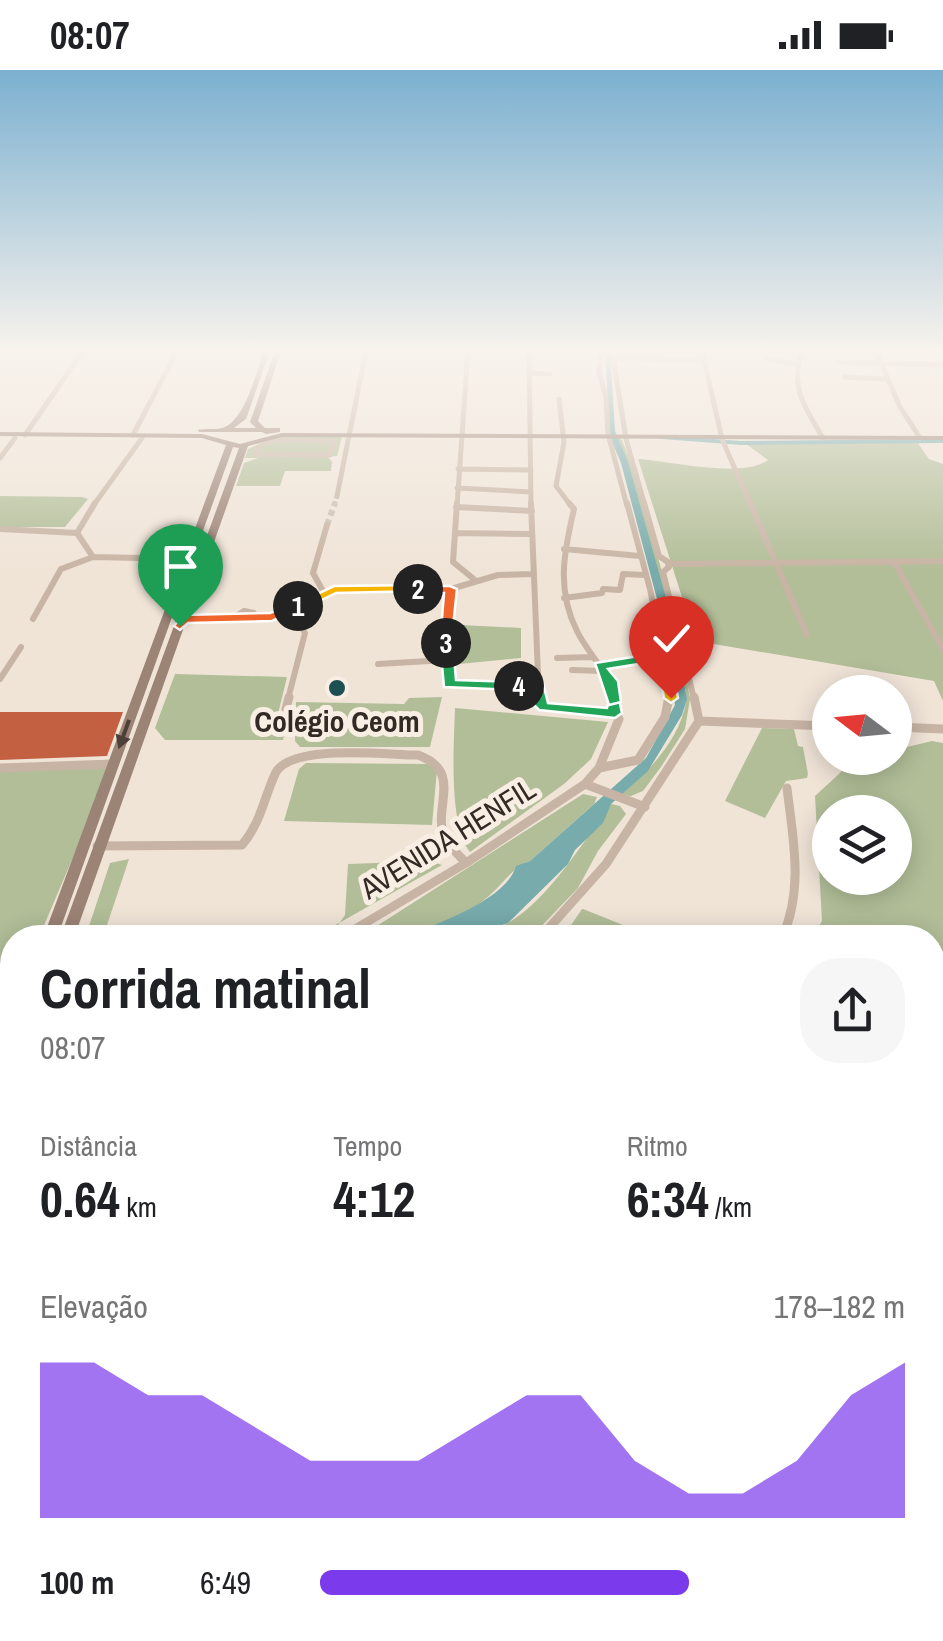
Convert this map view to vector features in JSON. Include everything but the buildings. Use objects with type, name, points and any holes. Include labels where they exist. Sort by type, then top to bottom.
[{"type":"street","points":[[27,432],[32,424]]},
{"type":"street","points":[[76,533],[109,479],[128,462],[142,424]]},
{"type":"street","points":[[212,438],[232,424]]},
{"type":"street","points":[[256,424],[270,437]]},
{"type":"street","points":[[336,496],[351,424]]},
{"type":"street","points":[[463,424],[454,565],[475,580]]},
{"type":"street","points":[[530,424],[539,703],[544,707],[615,713]]},
{"type":"street","points":[[548,483],[564,434],[561,424]]},
{"type":"street","points":[[599,768],[638,760],[655,737],[671,698],[646,575],[608,424]]},
{"type":"street","points":[[622,424],[659,556],[668,564],[943,562]]},
{"type":"street","points":[[719,424],[806,635]]},
{"type":"street","points":[[815,424],[823,438]]},
{"type":"street","points":[[912,424],[920,438]]},
{"type":"street","points":[[137,434],[261,430],[943,438]]},
{"type":"street","points":[[0,432],[212,438],[230,446],[244,446],[270,437],[349,432]]},
{"type":"street","points":[[0,458],[15,438]]},
{"type":"street","points":[[276,440],[334,441],[330,456],[293,455],[255,454],[260,446],[276,440]]},
{"type":"street","points":[[55,925],[230,446]]},
{"type":"street","points":[[72,925],[244,446]]},
{"type":"street","points":[[458,470],[531,470]]},
{"type":"street","points":[[531,480],[548,483],[574,509],[564,549],[564,598],[577,632],[613,688],[619,720],[599,768]]},
{"type":"street","points":[[457,488],[531,492]]},
{"type":"street","points":[[456,508],[532,511]]},
{"type":"street","points":[[64,530],[85,520]]},
{"type":"street","points":[[324,593],[313,573],[327,525]]},
{"type":"street","points":[[0,529],[76,533],[93,557]]},
{"type":"street","points":[[455,533],[531,534]]},
{"type":"street","points":[[195,542],[210,542]]},
{"type":"street","points":[[564,549],[640,556]]},
{"type":"street","points":[[33,619],[60,569],[93,557],[189,559]]},
{"type":"street","points":[[894,562],[943,648]]},
{"type":"street","points":[[553,925],[644,807],[699,721],[679,625],[663,572],[668,564]]},
{"type":"street","points":[[183,619],[232,619],[244,611],[254,613],[256,618],[291,610],[324,593],[350,588],[450,589],[475,580],[532,574]]},
{"type":"street","points":[[564,598],[602,593],[603,589],[620,590],[623,574],[646,575]]},
{"type":"street","points":[[450,589],[446,660],[449,684],[538,686]]},
{"type":"street","points":[[286,709],[304,633],[291,610]]},
{"type":"street","points":[[0,680],[21,647]]},
{"type":"street","points":[[572,670],[601,669],[664,656]]},
{"type":"street","points":[[557,658],[594,657]]},
{"type":"street","points":[[378,664],[446,660]]},
{"type":"street","points":[[137,698],[154,698]]},
{"type":"street","points":[[699,721],[812,725]]},
{"type":"street","points":[[912,727],[943,729]]},
{"type":"street","points":[[84,846],[242,845],[260,824],[276,771],[292,757],[418,754],[436,760],[444,776],[444,837],[466,863]]},
{"type":"street","points":[[0,768],[113,764]]},
{"type":"street","name":"AVENIDA HENFIL","points":[[362,925],[466,863],[585,784],[599,768]]},
{"type":"street","points":[[585,784],[644,807]]},
{"type":"street","points":[[787,925],[794,909],[796,883],[788,788]]},
{"type":"street","points":[[74,871],[90,871]]},
{"type":"green space","points":[[277,436],[342,437],[337,456],[328,457],[331,471],[285,471],[280,486],[236,486],[244,463],[258,458],[245,458],[248,449]]},
{"type":"green space","points":[[616,436],[622,440],[631,464],[677,624],[690,699],[685,729],[643,791],[631,796],[620,795],[652,766],[670,742],[683,716],[686,697],[658,574]]},
{"type":"green space","points":[[917,442],[929,459],[943,464],[943,701],[934,681],[912,675],[696,641],[638,459],[725,469],[768,460],[746,444]]},
{"type":"green space","points":[[0,496],[88,499],[65,527],[0,527]]},
{"type":"green space","points":[[461,625],[521,628],[521,658],[459,664]]},
{"type":"green space","points":[[175,674],[287,677],[278,714],[288,719],[283,740],[165,740],[155,728]]},
{"type":"green space","points":[[442,697],[430,747],[300,747],[295,741],[296,702],[404,704],[409,698]]},
{"type":"green space","points":[[455,708],[608,722],[591,759],[564,784],[470,852],[455,804]]},
{"type":"green space","points":[[762,728],[794,729],[798,746],[803,747],[808,774],[807,778],[786,781],[765,818],[725,801]]},
{"type":"green space","points":[[932,741],[943,743],[943,925],[820,925],[821,895],[912,895],[912,795],[816,795],[838,775],[912,775],[912,746]]},
{"type":"green space","points":[[306,763],[430,764],[437,770],[432,825],[284,821],[299,769]]},
{"type":"green space","points":[[113,764],[44,925],[0,925],[0,772]]},
{"type":"green space","points":[[583,794],[597,797],[530,861],[460,916],[437,925],[378,925]]},
{"type":"green space","points":[[611,804],[620,806],[626,814],[598,851],[578,888],[543,925],[503,925],[536,901],[564,870]]},
{"type":"green space","points":[[129,859],[107,925],[89,925],[110,863]]},
{"type":"green space","points":[[430,861],[442,865],[340,922],[345,915],[348,864]]},
{"type":"green space","points":[[583,909],[623,925],[571,925]]},
{"type":"water","points":[[609,424],[615,424],[673,623],[687,699],[682,715],[648,771],[611,804],[603,823],[575,850],[568,864],[508,923],[434,925],[498,890],[516,866],[530,861],[646,758],[675,705],[658,603],[621,463]]},
{"type":"waterway","points":[[662,437],[741,443],[943,441]]},
{"type":"tunnel","points":[[334,505],[337,496]]},
{"type":"tunnel","points":[[327,525],[334,505]]},
{"type":"place","name":"Colégio Ceom","points":[[337,688]]},
{"type":"route","points":[[180,626],[183,619],[272,617],[334,590],[450,589],[446,652],[449,684],[538,686],[540,706],[615,713],[613,688],[599,666],[664,656],[671,698]]}]
